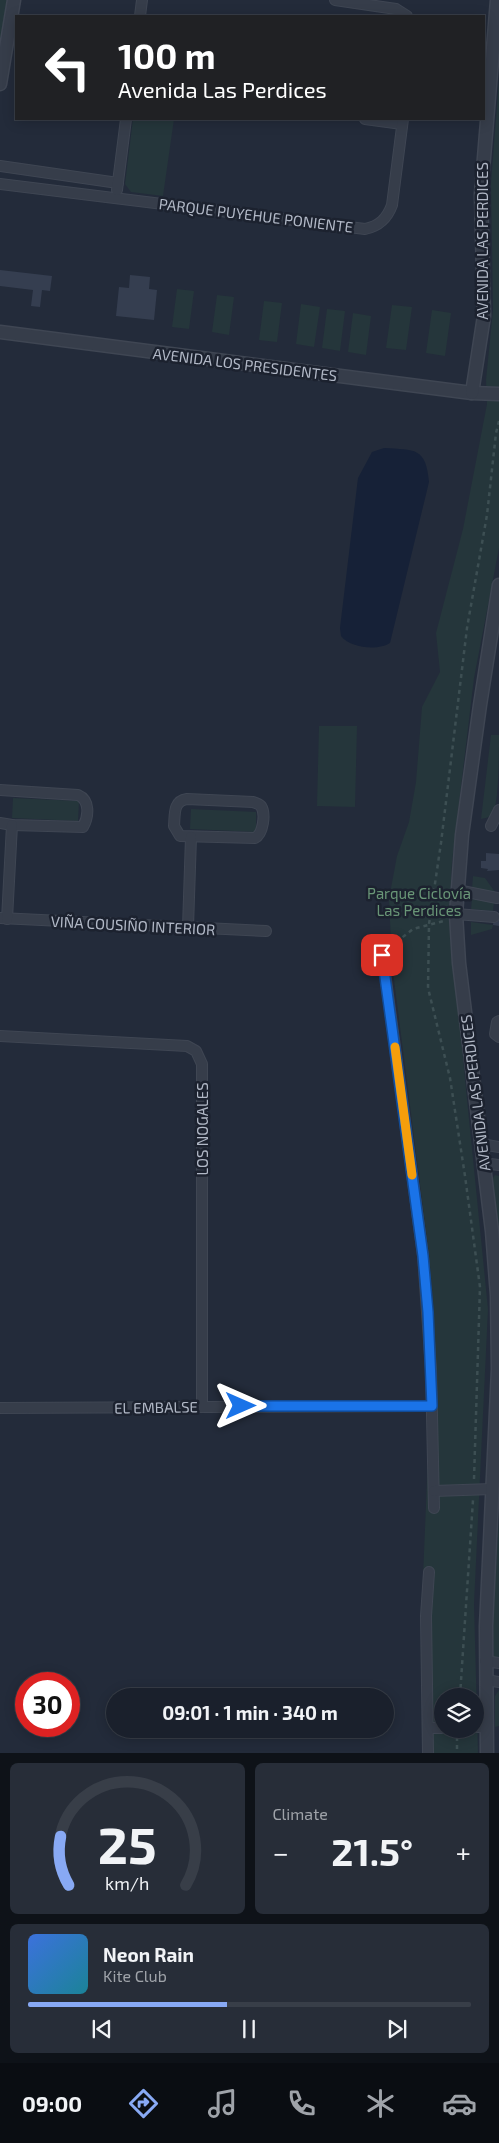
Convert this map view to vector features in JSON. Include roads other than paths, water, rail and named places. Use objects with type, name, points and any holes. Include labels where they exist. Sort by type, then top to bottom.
[{"type":"street","points":[[0,84],[14,0]]},
{"type":"street","points":[[140,15],[142,0]]},
{"type":"street","points":[[335,0],[396,9],[405,15]]},
{"type":"street","name":"AVENIDA LAS PERDICES","points":[[472,393],[484,316],[480,194],[497,0]]},
{"type":"street","points":[[116,198],[126,120]]},
{"type":"street","name":"PARQUE PUYEHUE PONIENTE","points":[[0,184],[353,228],[373,227],[389,214],[392,205],[403,121],[384,120]]},
{"type":"street","points":[[0,166],[118,183]]},
{"type":"street","name":"AVENIDA LOS PRESIDENTES","points":[[0,332],[496,396]]},
{"type":"street","name":"AVENIDA LAS PERDICES","points":[[484,1699],[492,1489],[498,1410],[497,1294],[482,1144],[459,962],[456,914],[457,890],[480,705],[499,585]]},
{"type":"street","points":[[0,790],[78,795],[84,797],[87,802],[86,822],[83,827],[0,823]]},
{"type":"street","points":[[181,800],[254,802],[262,808],[262,831],[255,838],[191,837],[180,836],[174,826],[176,804],[181,800]]},
{"type":"street","points":[[491,826],[499,810]]},
{"type":"street","points":[[3,918],[12,825]]},
{"type":"street","points":[[188,927],[191,837]]},
{"type":"street","points":[[457,890],[497,898]]},
{"type":"street","points":[[456,914],[494,917]]},
{"type":"street","name":"VIÑA COUSIÑO INTERIOR","points":[[3,918],[266,931]]},
{"type":"street","points":[[379,942],[423,1256],[428,1312],[434,1508]]},
{"type":"street","points":[[499,1021],[497,1022],[496,1034],[499,1037]]},
{"type":"street","name":"LOS NOGALES","points":[[0,1036],[187,1046],[196,1051],[202,1064],[202,1406]]},
{"type":"street","points":[[482,1144],[499,1146]]},
{"type":"street","points":[[483,1163],[499,1166]]},
{"type":"street","name":"EL EMBALSE","points":[[0,1408],[432,1406]]},
{"type":"street","points":[[434,1492],[492,1489]]},
{"type":"street","points":[[428,1753],[426,1616],[429,1572]]},
{"type":"street","points":[[485,1661],[499,1663]]},
{"type":"street","points":[[486,1680],[499,1682]]},
{"type":"street","points":[[428,1728],[434,1728]]},
{"type":"street","name":"AVENIDA LAS PERDICES","points":[[484,1738],[487,1753]]},
{"type":"water","points":[[384,448],[411,450],[422,456],[429,482],[390,643],[379,647],[364,647],[345,640],[341,636],[340,628],[358,478],[372,452]]},
{"type":"park label","name":"Parque Ciclovía Las Perdices","points":[[419,902]]}]
